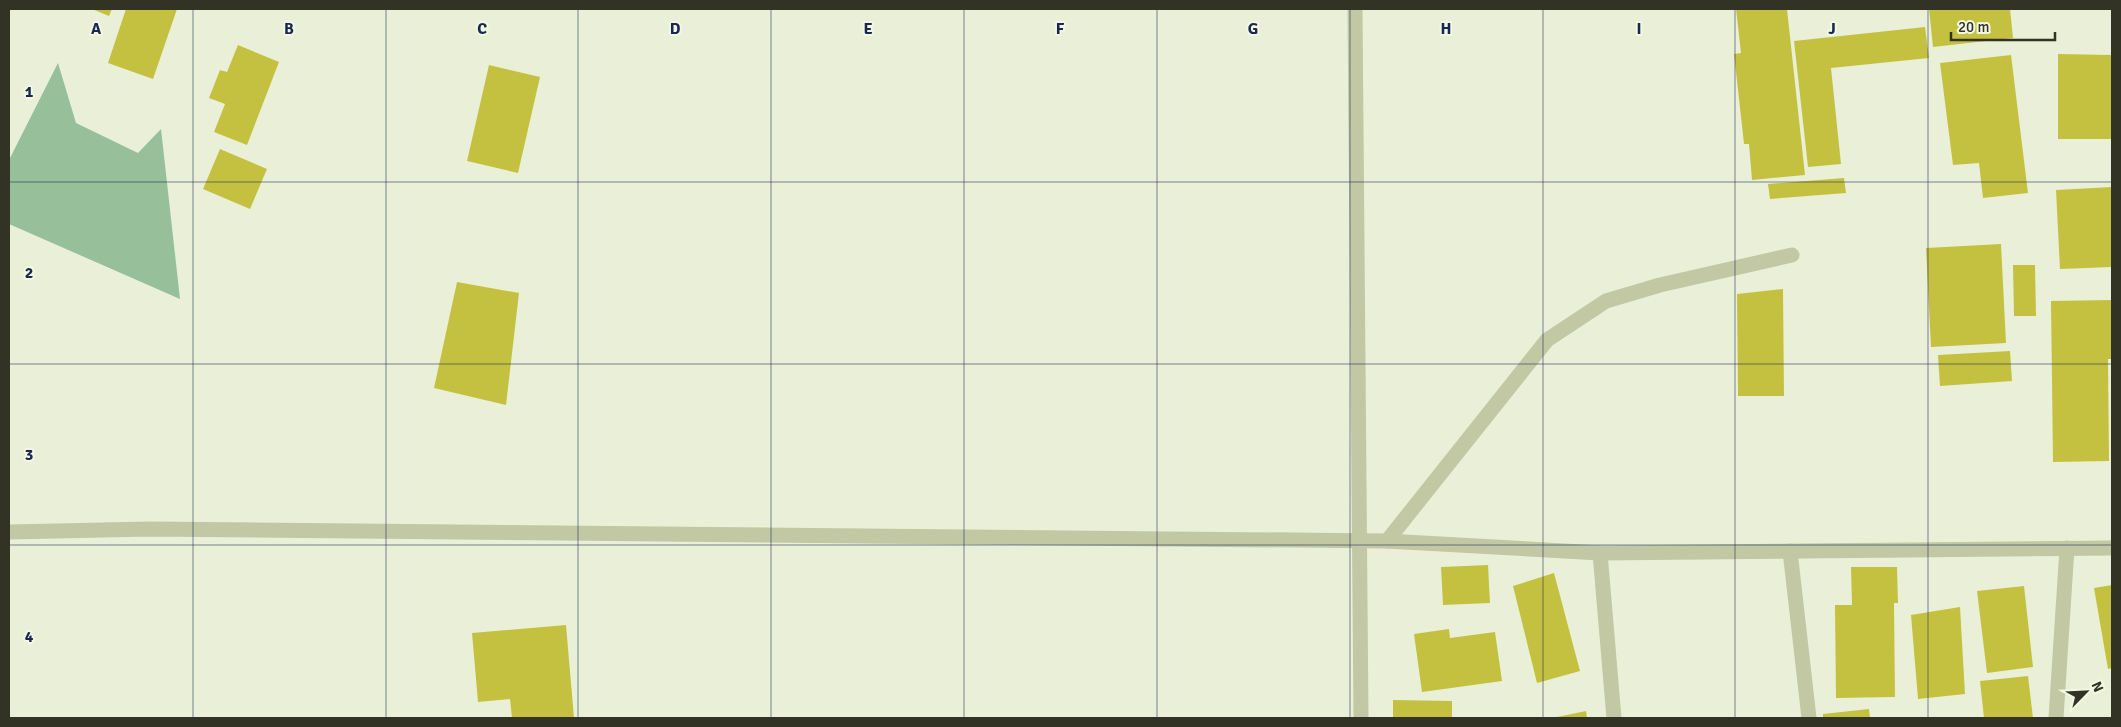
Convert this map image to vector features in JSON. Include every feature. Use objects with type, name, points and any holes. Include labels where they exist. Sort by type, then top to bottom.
[{"type":"street","points":[[1355,9],[1361,718]]},
{"type":"street","points":[[1386,541],[1547,340],[1606,301],[1660,285],[1792,255]]},
{"type":"street","points":[[9,532],[150,529],[1386,541],[1600,553],[2112,548]]},
{"type":"street","points":[[2056,718],[2067,548]]},
{"type":"street","points":[[1790,551],[1809,718]]},
{"type":"street","points":[[1600,553],[1614,718]]},
{"type":"green space","points":[[58,63],[76,123],[138,153],[161,129],[180,299],[9,224],[9,160]]},
{"type":"building","points":[[92,9],[112,9],[109,16]]},
{"type":"building","points":[[126,9],[177,9],[153,79],[108,63]]},
{"type":"building","points":[[1736,9],[1787,9],[1805,175],[1752,180],[1749,144],[1744,144],[1734,54],[1741,53]]},
{"type":"building","points":[[1929,9],[2010,9],[2013,38],[1933,47]]},
{"type":"building","points":[[1925,27],[1929,58],[1831,68],[1841,164],[1808,167],[1794,41]]},
{"type":"building","points":[[238,45],[279,62],[247,145],[214,132],[225,104],[209,98],[220,70],[227,72]]},
{"type":"building","points":[[2058,54],[2112,55],[2112,139],[2058,139]]},
{"type":"building","points":[[2011,55],[2028,193],[1983,198],[1979,163],[1953,165],[1940,63]]},
{"type":"building","points":[[489,65],[540,77],[518,173],[467,161]]},
{"type":"building","points":[[220,149],[267,169],[250,209],[203,189]]},
{"type":"building","points":[[1844,178],[1846,193],[1770,199],[1768,184]]},
{"type":"building","points":[[2112,187],[2112,267],[2060,269],[2056,190]]},
{"type":"building","points":[[2001,244],[2006,343],[1931,347],[1926,248]]},
{"type":"building","points":[[2013,265],[2035,265],[2036,316],[2014,316]]},
{"type":"building","points":[[457,282],[519,293],[506,405],[434,388]]},
{"type":"building","points":[[1783,289],[1784,396],[1738,396],[1737,294]]},
{"type":"building","points":[[2112,300],[2112,359],[2108,359],[2109,461],[2053,462],[2051,301]]},
{"type":"building","points":[[2010,351],[2012,381],[1940,386],[1938,355]]},
{"type":"building","points":[[1488,565],[1490,603],[1443,605],[1441,567]]},
{"type":"building","points":[[1851,567],[1897,567],[1898,603],[1894,603],[1895,697],[1836,698],[1835,605],[1852,605]]},
{"type":"building","points":[[1554,573],[1580,671],[1537,683],[1513,586]]},
{"type":"building","points":[[2112,585],[2112,668],[2108,669],[2094,588]]},
{"type":"building","points":[[2024,586],[2033,667],[1987,673],[1977,591]]},
{"type":"building","points":[[1960,607],[1965,694],[1918,699],[1911,615]]},
{"type":"building","points":[[566,625],[574,718],[512,718],[510,699],[478,702],[472,633]]},
{"type":"building","points":[[1449,629],[1450,638],[1495,632],[1502,681],[1422,692],[1414,634]]},
{"type":"building","points":[[2028,676],[2033,718],[1984,718],[1980,681]]},
{"type":"building","points":[[1393,700],[1452,701],[1452,718],[1393,718]]},
{"type":"building","points":[[1869,709],[1870,718],[1823,718],[1823,714]]},
{"type":"building","points":[[1586,711],[1587,718],[1557,718],[1557,717]]}]
